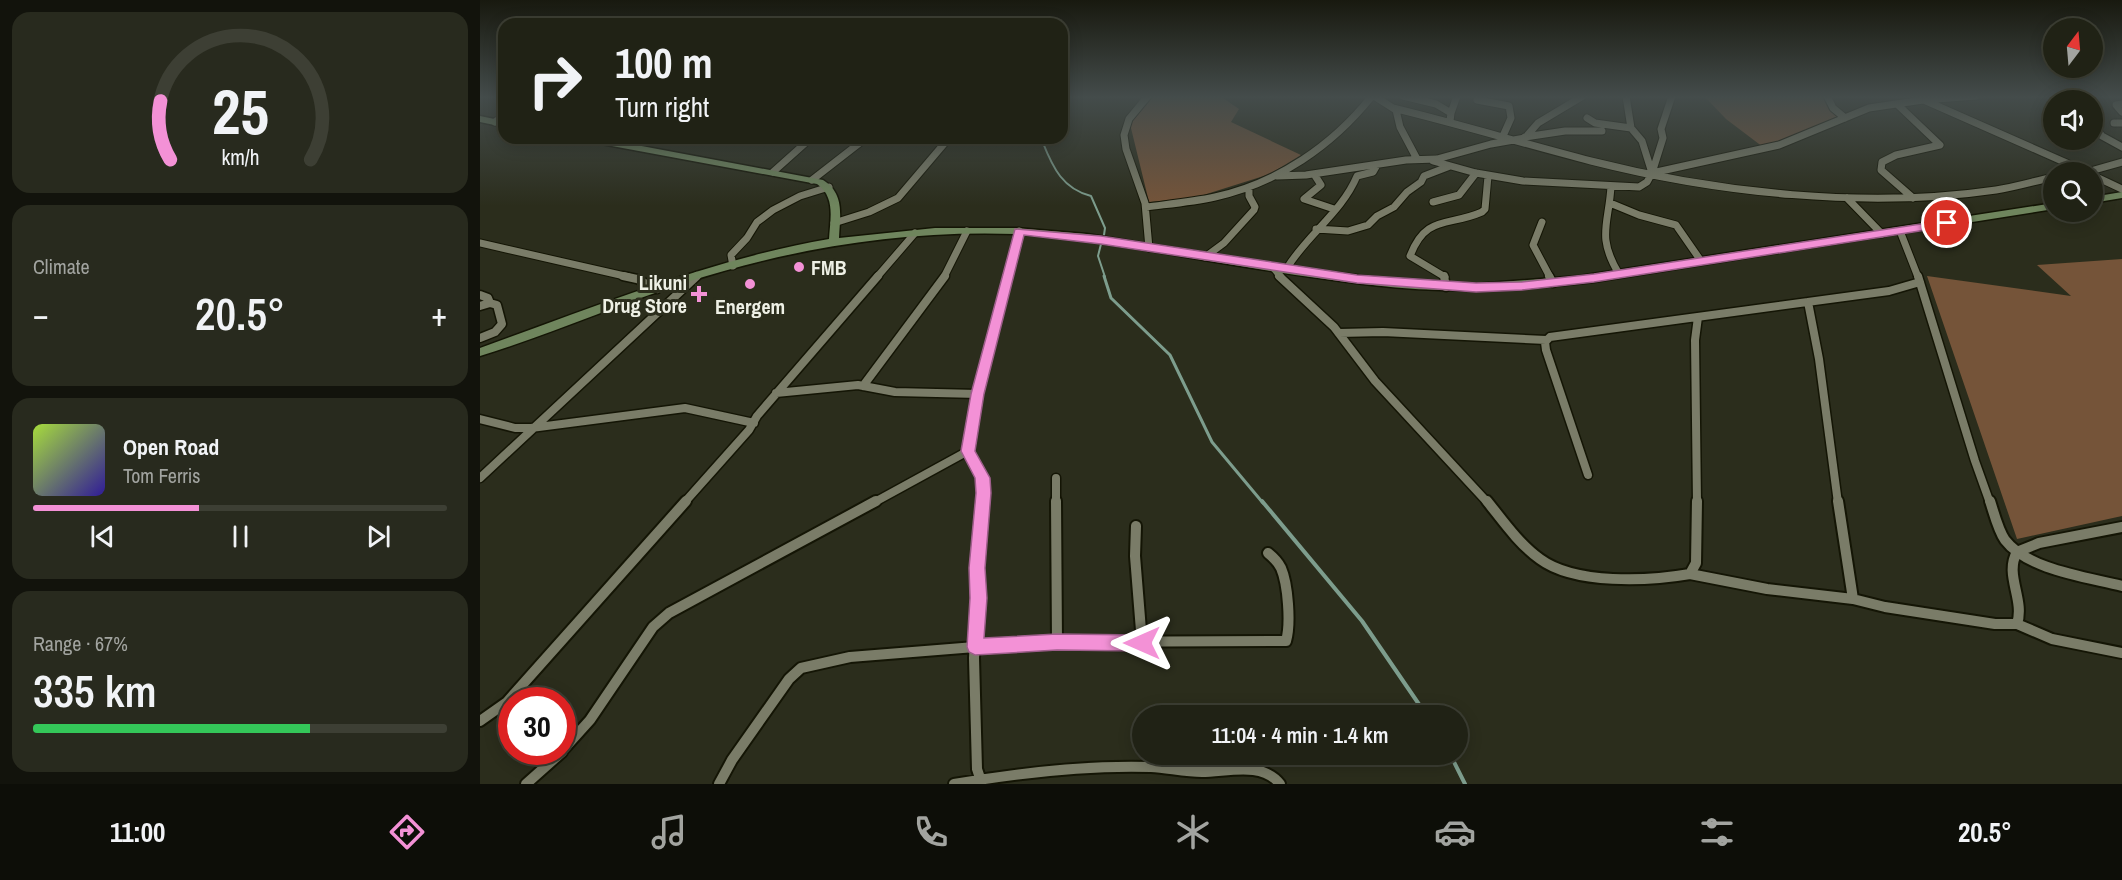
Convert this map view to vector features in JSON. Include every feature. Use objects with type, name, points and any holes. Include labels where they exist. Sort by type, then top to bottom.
[{"type":"main road","points":[[618,144],[774,172],[812,180],[829,187],[836,198],[834,242]]},
{"type":"main road","points":[[2103,198],[2122,195]]},
{"type":"main road","points":[[480,352],[657,289],[733,266],[834,242],[915,233],[1019,231],[1357,279],[1446,287],[1497,287],[1553,283],[1619,274],[2043,208]]},
{"type":"street","points":[[1125,133],[1130,162],[1146,207],[1150,229],[1149,248]]},
{"type":"street","points":[[1146,207],[1201,200],[1249,187],[1277,176],[1339,133]]},
{"type":"street","points":[[1403,133],[1417,159]]},
{"type":"street","points":[[1491,133],[1575,157],[1652,173],[1791,195],[1913,198],[1998,190],[2043,180]]},
{"type":"street","points":[[1525,138],[1530,133]]},
{"type":"street","points":[[1428,160],[1556,133]]},
{"type":"street","points":[[1635,133],[1642,141],[1652,173]]},
{"type":"street","points":[[1277,176],[1314,174],[1417,159],[1488,176],[1540,182],[1639,187],[1647,182],[1652,173],[1663,138],[1662,133]]},
{"type":"street","points":[[1652,173],[1779,145],[1809,133]]},
{"type":"street","points":[[1913,198],[1881,170],[1882,162],[1893,155],[1932,148],[1940,144],[1928,133]]},
{"type":"street","points":[[1997,133],[2064,162]]},
{"type":"street","points":[[2103,137],[2122,147]]},
{"type":"street","points":[[774,172],[804,144]]},
{"type":"street","points":[[812,180],[858,144]]},
{"type":"street","points":[[834,223],[869,212],[898,198],[944,144]]},
{"type":"street","points":[[2103,167],[2122,162]]},
{"type":"street","points":[[1287,268],[1296,251],[1353,188],[1357,176],[1373,172],[1377,165]]},
{"type":"street","points":[[1316,229],[1348,231],[1368,225],[1377,216],[1394,207],[1407,192],[1421,182],[1424,176],[1450,166]]},
{"type":"street","points":[[1433,202],[1455,198],[1465,192],[1476,173]]},
{"type":"street","points":[[1314,174],[1321,185],[1304,199],[1334,209]]},
{"type":"street","points":[[1446,287],[1443,274],[1428,268],[1410,256],[1413,244],[1423,230],[1431,226],[1482,212],[1485,209],[1488,176]]},
{"type":"street","points":[[2103,180],[2122,189]]},
{"type":"street","points":[[1611,186],[1610,203],[1605,222],[1605,242],[1608,254],[1619,274]]},
{"type":"street","points":[[733,266],[731,255],[758,221],[770,211],[802,195],[829,187]]},
{"type":"street","points":[[1205,256],[1211,249],[1225,242],[1234,229],[1253,213],[1255,207],[1249,196],[1249,187]]},
{"type":"street","points":[[1847,198],[1882,234]]},
{"type":"street","points":[[1610,203],[1639,215],[1676,225],[1701,261]]},
{"type":"street","points":[[1542,222],[1533,245],[1553,283]]},
{"type":"street","points":[[864,386],[942,283],[967,231]]},
{"type":"street","points":[[982,782],[977,769],[975,647],[977,568],[983,493],[982,478],[968,451],[978,394],[1019,231]]},
{"type":"street","points":[[1900,231],[1920,282],[1975,461],[2004,539],[2017,552],[2054,569],[2122,586]]},
{"type":"street","points":[[480,721],[507,702],[754,423],[776,393],[915,233]]},
{"type":"street","points":[[480,243],[637,279],[657,289]]},
{"type":"street","points":[[1272,266],[1280,278],[1339,333],[1376,382],[1451,461],[1511,532],[1543,561],[1559,569],[1588,575],[1647,578],[1690,574],[1767,589],[1853,599],[1885,607],[1995,624],[2017,624],[2052,639],[2122,653]]},
{"type":"street","points":[[480,478],[531,428],[697,276]]},
{"type":"street","points":[[1339,333],[1383,332],[1546,340],[1554,336],[1888,291],[1920,282]]},
{"type":"street","points":[[480,295],[488,298],[490,303]]},
{"type":"street","points":[[1808,302],[1819,359],[1829,447],[1853,599]]},
{"type":"street","points":[[480,306],[490,303],[497,305],[502,324],[495,332],[480,338]]},
{"type":"street","points":[[1690,574],[1696,563],[1697,552],[1698,446],[1695,340],[1698,317]]},
{"type":"street","points":[[1546,340],[1546,350],[1588,475]]},
{"type":"street","points":[[776,393],[864,386],[895,392],[978,394]]},
{"type":"street","points":[[480,419],[515,428],[531,428],[685,408],[754,423]]},
{"type":"street","points":[[576,736],[590,720],[653,627],[669,613],[968,451]]},
{"type":"street","points":[[1056,478],[1057,642]]},
{"type":"street","points":[[1136,526],[1135,556],[1142,643]]},
{"type":"street","points":[[2017,624],[2021,608],[2012,562],[2017,552],[2039,543],[2122,527]]},
{"type":"street","points":[[719,784],[732,760],[789,679],[801,668],[849,657],[1057,642],[1286,641],[1288,624],[1282,570],[1278,562],[1268,553]]},
{"type":"street","points":[[526,784],[547,765]]},
{"type":"street","points":[[954,784],[1154,767],[1203,772],[1264,771],[1278,780],[1280,784]]},
{"type":"shaded area","points":[[1132,133],[1253,133],[1301,155],[1270,174],[1194,198],[1149,202]]},
{"type":"shaded area","points":[[1744,133],[1800,133],[1763,147]]},
{"type":"shaded area","points":[[2122,259],[2122,516],[2017,539],[1927,276],[2071,296],[2037,265]]},
{"type":"waterway","points":[[1043,144],[1055,169],[1066,183],[1081,193],[1091,196],[1105,228],[1104,235]]},
{"type":"waterway","points":[[1101,244],[1098,256],[1105,277]]},
{"type":"waterway","points":[[1104,276],[1111,298],[1170,355],[1212,442],[1263,503]]},
{"type":"waterway","points":[[1262,501],[1362,621],[1419,705]]},
{"type":"waterway","points":[[1456,765],[1465,784]]},
{"type":"place","name":"FMB","points":[[799,267]]},
{"type":"place","name":"Energem","points":[[750,284]]},
{"type":"place","name":"Likuni Drug Store","points":[[699,294]]},
{"type":"route","points":[[1142,643],[1057,642],[975,647],[977,568],[983,493],[978,466],[968,451],[978,394],[1019,231],[1101,240],[1357,279],[1476,288],[1522,286],[1594,278],[1947,223]]}]
